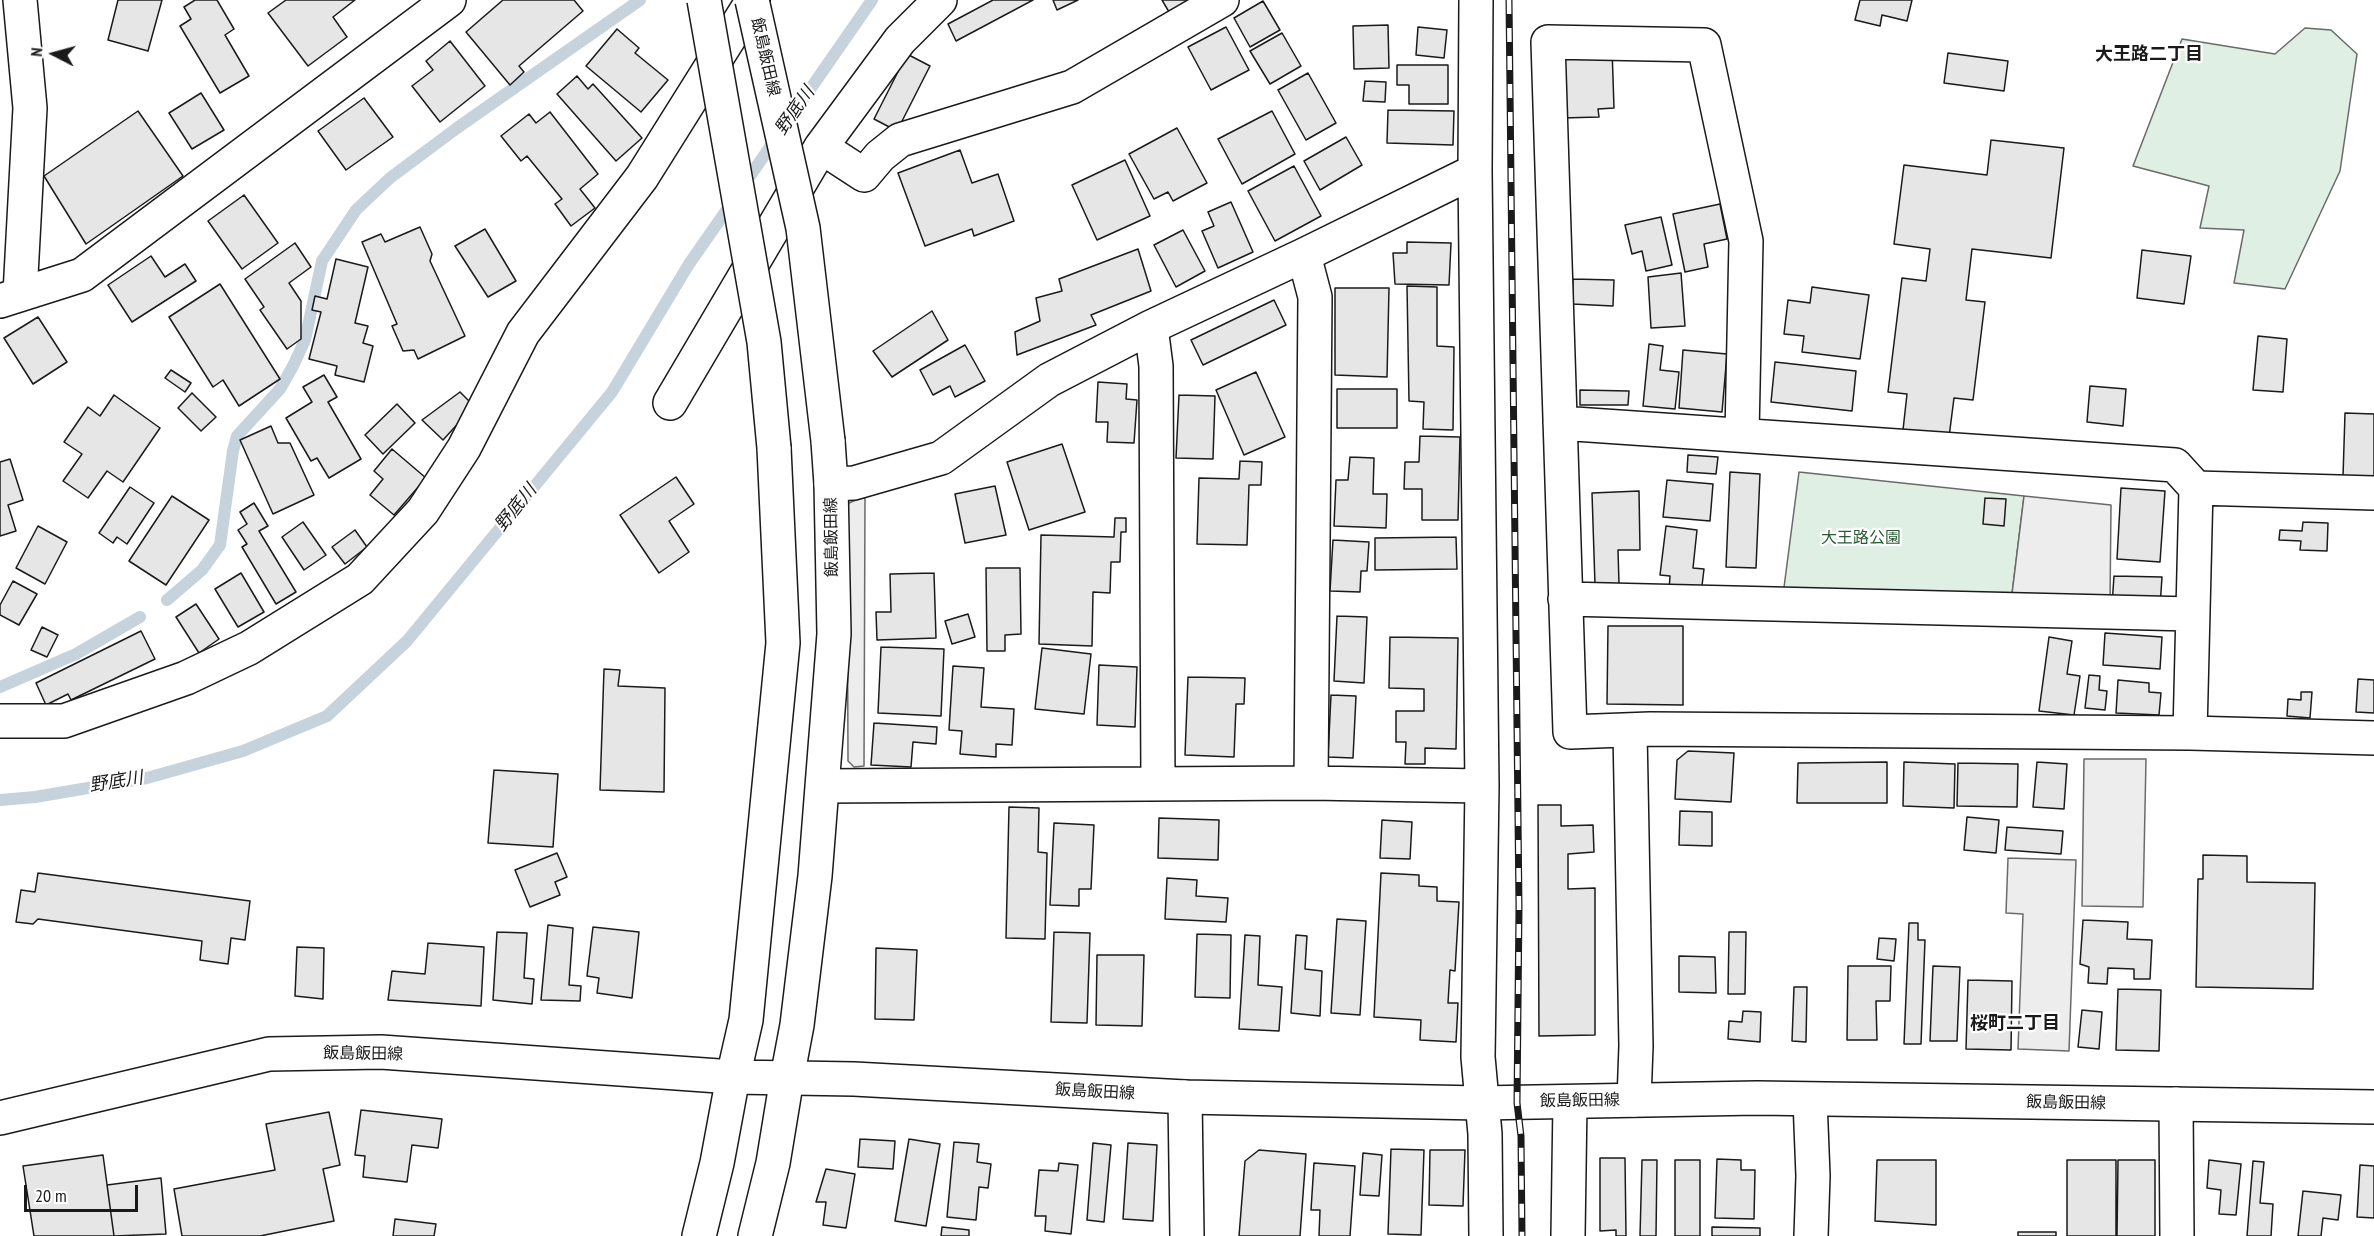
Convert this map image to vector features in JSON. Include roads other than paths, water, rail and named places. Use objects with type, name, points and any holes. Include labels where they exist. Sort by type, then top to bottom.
[{"type":"street","points":[[20,0],[30,108],[10,297],[82,275],[449,0]]},
{"type":"street","points":[[699,1236],[717,1163],[746,1020],[783,643],[774,448],[762,330],[704,0]]},
{"type":"street","points":[[0,721],[64,721],[186,678],[249,648],[360,579],[423,511],[464,448],[523,333],[642,177],[753,0]]},
{"type":"street","name":"飯島飯田線","points":[[753,0],[803,228],[831,484],[834,634],[823,786],[812,898],[788,1078]]},
{"type":"street","points":[[670,403],[822,147],[900,40],[940,0]]},
{"type":"street","points":[[822,147],[864,175],[880,156],[900,140],[1072,87],[1222,0]]},
{"type":"street","points":[[1476,0],[1475,171],[1482,786],[1478,1057],[1480,1103],[1485,1134],[1486,1236]]},
{"type":"street","points":[[1742,434],[1746,241],[1704,45],[1548,42],[1570,732],[2190,733],[2374,738]]},
{"type":"street","points":[[831,484],[854,483],[941,458],[1049,380],[1151,327],[1475,171]]},
{"type":"street","points":[[1304,255],[1315,297],[1311,783]]},
{"type":"street","points":[[1151,327],[1156,366],[1158,784]]},
{"type":"street","points":[[1560,423],[2175,465],[2196,488],[2191,614],[2190,733]]},
{"type":"street","points":[[2196,488],[2374,493]]},
{"type":"street","points":[[1565,599],[2191,614]]},
{"type":"street","points":[[1630,731],[1636,1046],[1634,1100]]},
{"type":"street","points":[[823,786],[1311,783],[1482,786]]},
{"type":"street","name":"飯島飯田線","points":[[0,1118],[269,1054],[381,1052],[733,1077],[854,1078],[1185,1097],[1480,1103],[1810,1100],[2374,1107]]},
{"type":"street","points":[[755,1236],[773,1163],[788,1078]]},
{"type":"street","points":[[1185,1097],[1187,1236]]},
{"type":"street","points":[[1810,1100],[1813,1176],[1811,1236]]},
{"type":"street","points":[[1568,1236],[1570,1102]]},
{"type":"street","points":[[2176,1104],[2177,1236]]},
{"type":"waterway","points":[[167,600],[202,570],[220,545],[237,436],[280,389],[293,366],[305,340],[322,261],[356,210],[390,178],[457,128],[640,0]]},
{"type":"waterway","name":"野底川","points":[[743,186],[872,0]]},
{"type":"waterway","name":"野底川","points":[[0,800],[35,797],[147,778],[243,751],[327,716],[407,641],[612,392],[689,264],[733,201]]},
{"type":"waterway","points":[[0,687],[76,654],[140,617]]},
{"type":"railway","points":[[1509,0],[1519,907],[1517,1103],[1521,1136],[1522,1236]]},
{"type":"district","name":"大王路二丁目","points":[[2149,55]]},
{"type":"district","name":"桜町二丁目","points":[[2015,1024]]},
{"type":"park label","name":"大王路公園","points":[[1861,538]]}]
